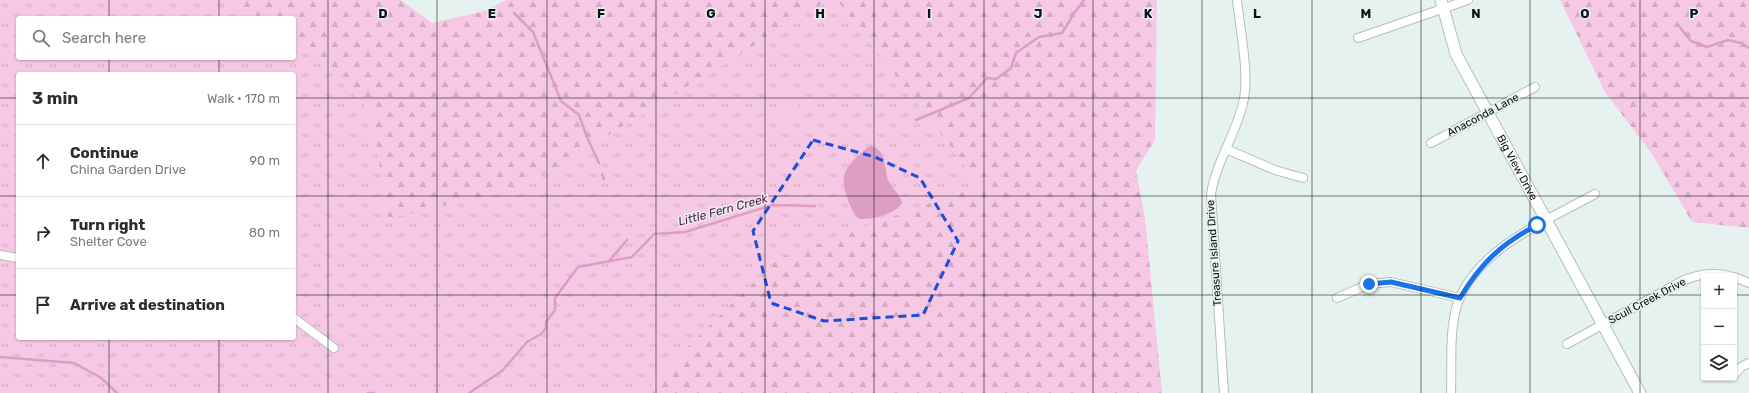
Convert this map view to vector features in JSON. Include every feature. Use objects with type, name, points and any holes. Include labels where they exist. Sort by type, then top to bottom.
[{"type":"street","name":"Treasure Island Drive","points":[[1224,393],[1211,194],[1213,181],[1241,113],[1246,88],[1237,0]]},
{"type":"street","points":[[1358,38],[1441,5],[1468,0]]},
{"type":"street","name":"Big View Drive","points":[[1441,5],[1456,54],[1486,112],[1640,393]]},
{"type":"street","name":"Anaconda Lane","points":[[1431,143],[1486,112],[1535,88]]},
{"type":"street","points":[[1226,149],[1275,170],[1303,178]]},
{"type":"street","points":[[1451,393],[1452,337],[1460,298],[1473,276],[1502,246],[1516,236],[1595,194]]},
{"type":"street","points":[[0,255],[16,258]]},
{"type":"street","name":"Scull Creek Drive","points":[[1568,344],[1684,280],[1701,274]]},
{"type":"street","points":[[1737,278],[1749,283]]},
{"type":"street","points":[[1337,298],[1369,284],[1391,282],[1460,298]]},
{"type":"street","points":[[296,320],[334,348]]},
{"type":"street","points":[[1737,371],[1741,367],[1749,363]]},
{"type":"highlighted area","points":[[813,140],[875,157],[920,178],[958,241],[923,315],[824,321],[771,303],[753,231]]},
{"type":"green space","points":[[0,0],[238,0],[243,16],[16,16],[16,60],[296,60],[296,43],[309,46],[371,112],[388,218],[524,187],[829,0],[837,0],[980,185],[779,258],[685,349],[644,393],[0,393]]},
{"type":"green space","points":[[238,0],[401,0],[432,23],[485,11],[506,0],[829,0],[524,187],[388,219],[371,112],[309,46],[296,43],[296,16],[243,16]]},
{"type":"green space","points":[[837,0],[1157,0],[1155,140],[1136,171],[1145,218],[1162,393],[644,393],[685,349],[779,258],[980,185]]},
{"type":"green space","points":[[1560,0],[1749,0],[1749,228],[1692,222],[1652,154],[1605,92]]},
{"type":"green space","points":[[786,89],[793,94],[798,105],[795,117],[783,118],[779,113],[776,95],[777,92]]},
{"type":"shaded area","points":[[870,146],[879,151],[882,155],[889,182],[900,197],[902,203],[899,207],[883,216],[859,219],[848,201],[844,186],[845,172],[852,161]]},
{"type":"waterway","name":"Little Fern Creek","points":[[916,120],[969,98],[987,78],[996,79],[1011,68],[1016,53],[1039,37],[1062,33],[1084,0]]},
{"type":"waterway","points":[[514,13],[533,32],[561,101],[579,115],[599,163]]},
{"type":"waterway","points":[[1678,25],[1691,41],[1707,47],[1728,40],[1741,43],[1749,48]]},
{"type":"waterway","points":[[602,174],[604,179]]},
{"type":"waterway","name":"Little Fern Creek","points":[[469,393],[502,371],[527,342],[541,334],[546,328],[546,322],[555,310],[555,298],[578,267],[632,257],[654,234],[685,232],[773,205],[815,206]]},
{"type":"waterway","points":[[609,261],[627,240]]},
{"type":"waterway","name":"Little Fern Creek","points":[[0,357],[74,363],[100,377],[117,393]]},
{"type":"waterway","name":"Little Fern Creek","points":[[368,393],[374,393]]},
{"type":"route","points":[[1369,284],[1391,282],[1460,298],[1473,276],[1502,246],[1516,236],[1537,225]]}]
